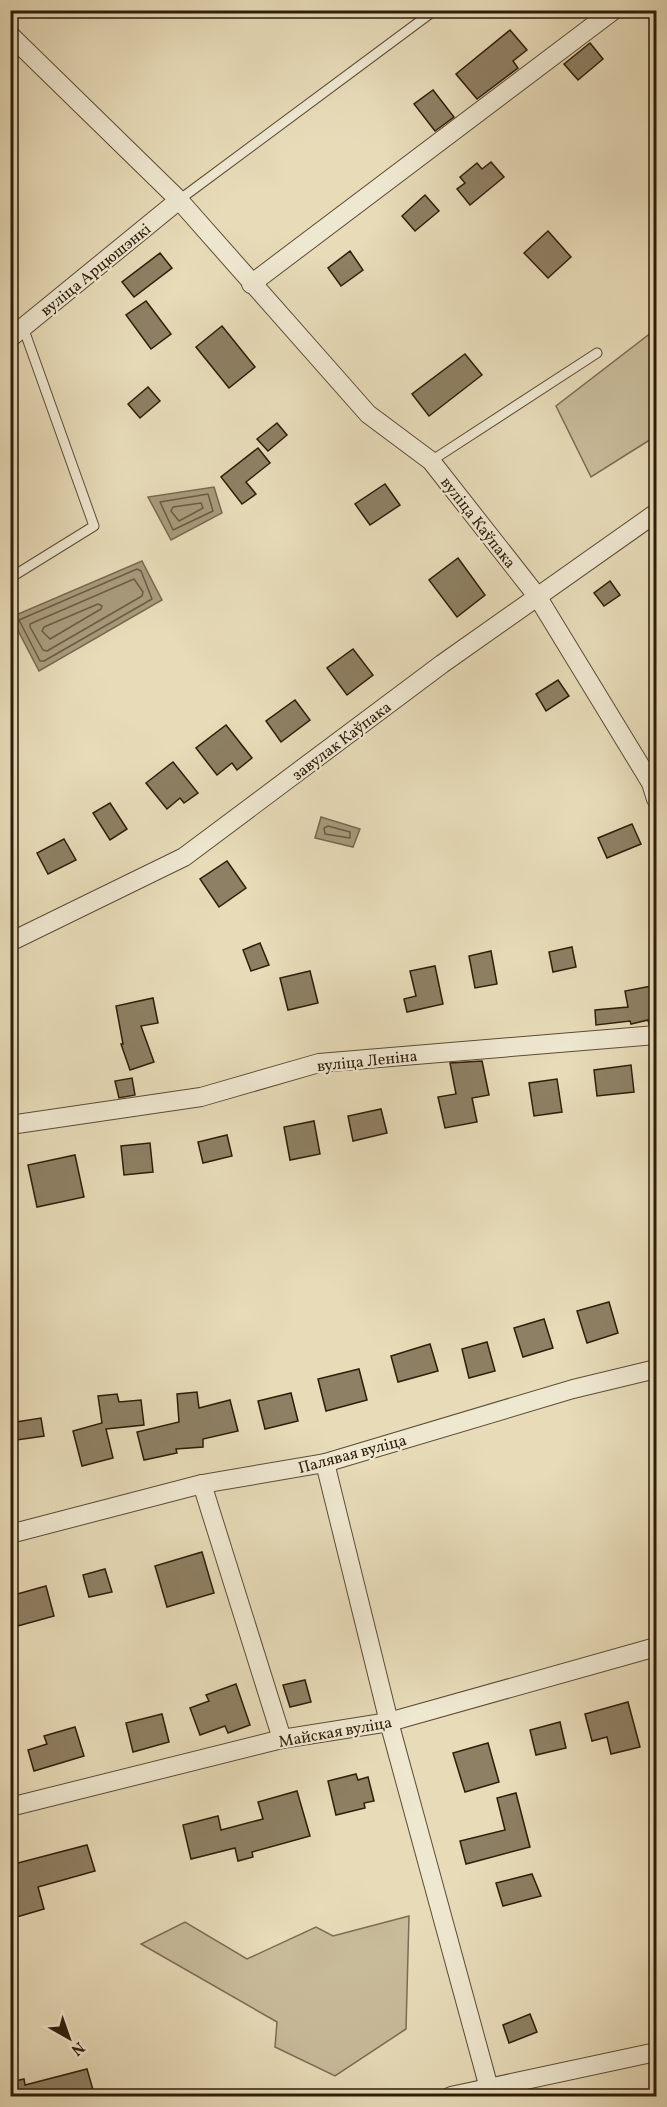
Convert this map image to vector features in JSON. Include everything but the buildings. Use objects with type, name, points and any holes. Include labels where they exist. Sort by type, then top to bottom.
[{"type":"street","points":[[252,284],[614,10]]},
{"type":"street","name":"вуліца Каўпака","points":[[10,35],[179,200],[368,414],[431,461],[537,596],[651,783],[657,799]]},
{"type":"street","name":"вуліца Арцюшэнкі","points":[[17,332],[179,200]]},
{"type":"street","name":"завулак Каўпака","points":[[10,942],[184,857],[537,596],[657,513]]},
{"type":"street","name":"вуліца Леніна","points":[[10,1125],[201,1097],[320,1063],[657,1035]]},
{"type":"street","name":"Палявая вуліца","points":[[10,1534],[202,1484],[325,1463],[573,1389],[657,1369]]},
{"type":"street","points":[[325,1463],[389,1722],[489,2088]]},
{"type":"street","points":[[202,1484],[282,1739]]},
{"type":"street","name":"Майская вуліца","points":[[10,1807],[282,1739],[389,1722],[657,1647]]},
{"type":"street","points":[[451,2097],[657,2052]]},
{"type":"lane","points":[[179,200],[435,10]]},
{"type":"lane","points":[[10,578],[94,526],[17,332]]},
{"type":"lane","points":[[431,461],[597,353]]},
{"type":"shaded area","points":[[656,329],[656,436],[591,477],[556,406]]},
{"type":"shaded area","points":[[409,1916],[406,2029],[335,2076],[275,2047],[277,2022],[141,1944],[185,1922],[247,1959],[316,1927],[333,1936]]},
{"type":"water","points":[[214,487],[222,513],[171,540],[148,497]]},
{"type":"water","points":[[142,561],[162,600],[39,671],[11,617]]},
{"type":"water","points":[[321,817],[360,829],[353,847],[315,838]]}]
